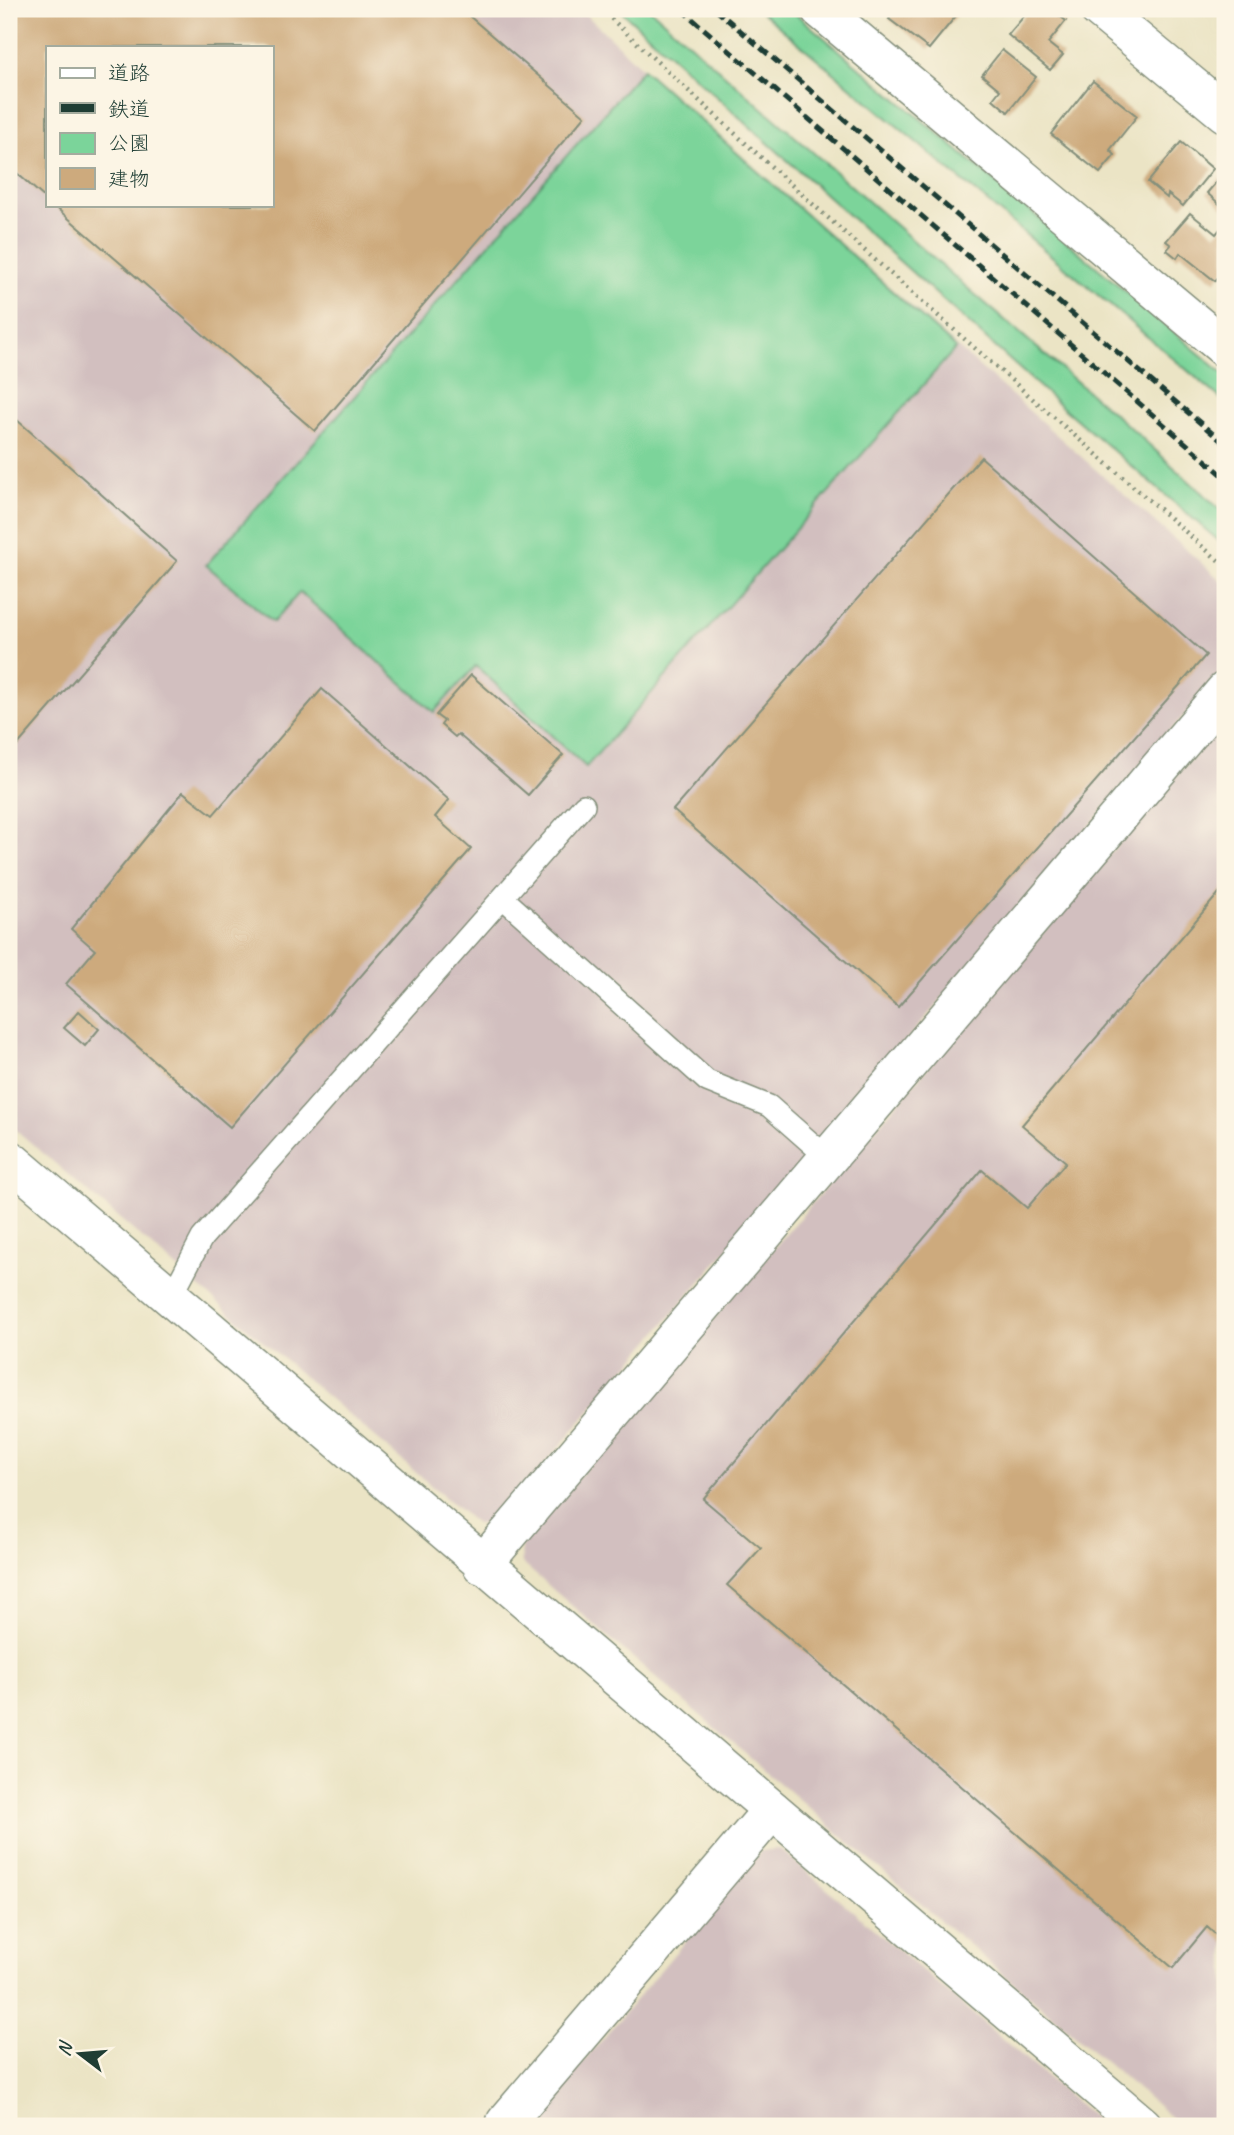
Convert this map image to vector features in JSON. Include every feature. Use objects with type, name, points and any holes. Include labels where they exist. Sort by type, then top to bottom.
[{"type":"street","points":[[820,9],[1225,347]]},
{"type":"street","points":[[1099,9],[1225,113]]},
{"type":"street","points":[[482,1565],[1225,691]]},
{"type":"street","points":[[9,1159],[1143,2126]]},
{"type":"street","points":[[507,2126],[506,2122],[772,1810]]},
{"type":"lane","points":[[171,1297],[202,1238],[584,805]]},
{"type":"lane","points":[[503,898],[707,1081],[769,1106],[828,1158]]},
{"type":"path","points":[[601,9],[738,138],[945,324],[1225,566]]},
{"type":"shaded area","points":[[9,9],[580,9],[643,69],[1225,584],[1225,667],[494,1523],[476,1524],[9,1124]]},
{"type":"shaded area","points":[[1225,719],[1225,2126],[1181,2126],[522,1563],[521,1545]]},
{"type":"shaded area","points":[[780,1849],[1104,2126],[534,2126],[536,2118],[761,1851]]},
{"type":"green space","points":[[619,9],[650,9],[1133,430],[1225,514],[1225,546],[1062,407]]},
{"type":"green space","points":[[758,9],[790,9],[1225,375],[1225,402]]},
{"type":"green space","points":[[643,69],[956,348],[586,767],[476,666],[434,712],[300,592],[273,622],[206,565]]},
{"type":"building","points":[[9,9],[461,9],[585,116],[315,431],[54,206],[273,206],[273,46],[46,46],[46,199],[9,166]]},
{"type":"building","points":[[897,9],[960,11],[929,49],[889,19]]},
{"type":"building","points":[[1030,9],[1051,9],[1066,21],[1048,43],[1063,55],[1050,70],[1008,35]]},
{"type":"building","points":[[1002,50],[1036,77],[1008,112],[993,99],[1000,90],[982,75]]},
{"type":"building","points":[[1093,81],[1137,116],[1110,150],[1115,155],[1100,173],[1051,134]]},
{"type":"building","points":[[1181,142],[1213,169],[1183,206],[1168,194],[1167,198],[1148,182]]},
{"type":"building","points":[[1225,172],[1225,209],[1207,193]]},
{"type":"building","points":[[1190,213],[1216,234],[1222,227],[1225,230],[1225,269],[1215,281],[1180,253],[1177,258],[1167,250],[1171,245],[1166,241]]},
{"type":"building","points":[[9,413],[177,561],[9,755]]},
{"type":"building","points":[[981,457],[1206,655],[898,1007],[673,810]]},
{"type":"building","points":[[471,675],[563,755],[528,795],[458,734],[455,737],[441,725],[444,721],[436,715]]},
{"type":"building","points":[[322,689],[449,800],[435,817],[471,849],[230,1127],[66,984],[95,950],[71,929],[183,792],[213,815]]},
{"type":"building","points":[[1225,886],[1225,1943],[1207,1927],[1173,1968],[727,1585],[761,1548],[703,1499],[982,1170],[1027,1208],[1066,1162],[1022,1125]]},
{"type":"building","points":[[79,1011],[99,1029],[85,1046],[64,1028]]},
{"type":"railway","points":[[681,9],[1225,477]]},
{"type":"railway","points":[[715,9],[1225,444]]}]
